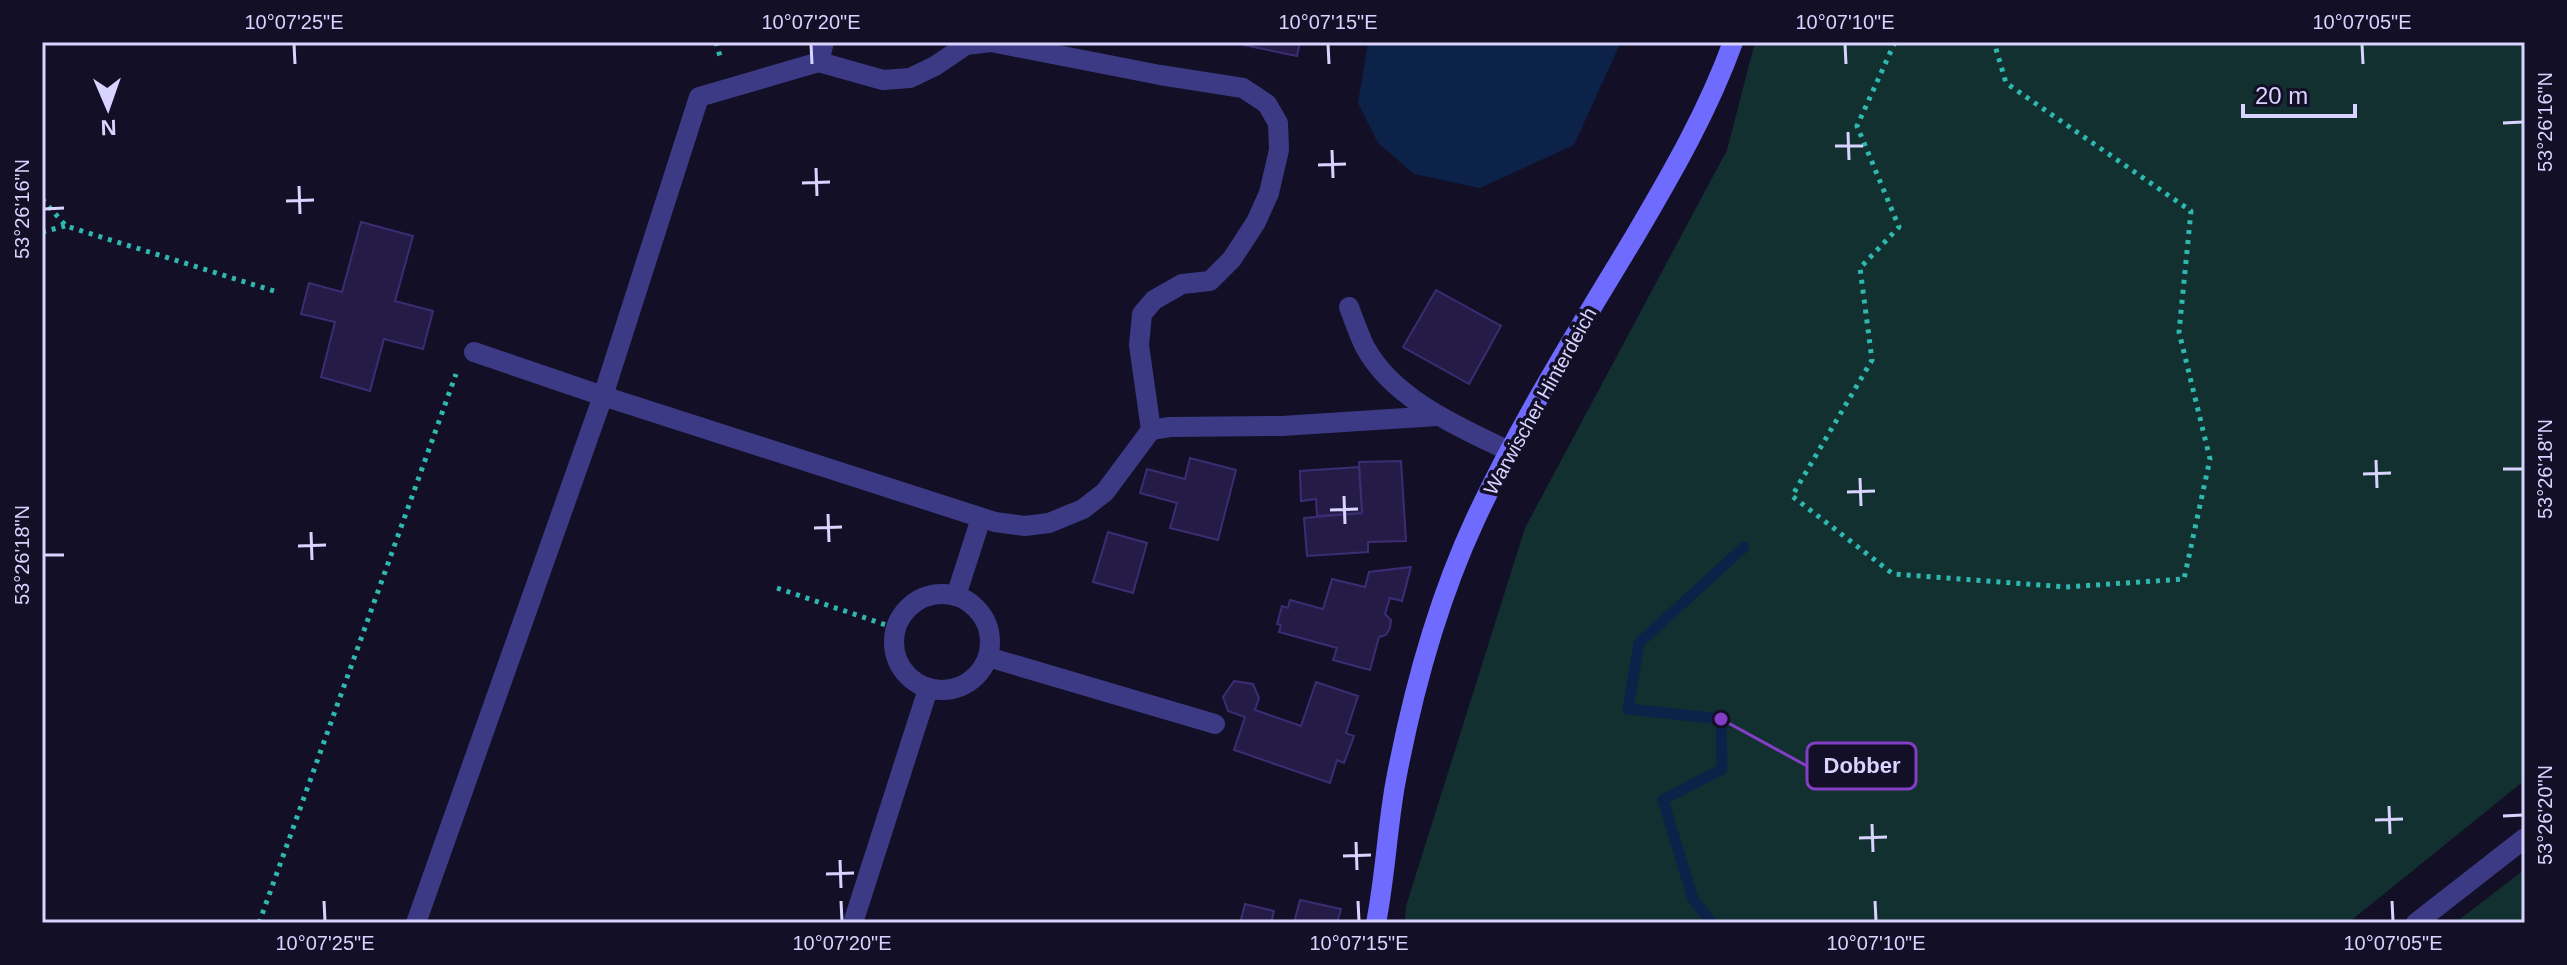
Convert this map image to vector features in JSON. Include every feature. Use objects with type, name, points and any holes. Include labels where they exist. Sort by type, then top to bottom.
[{"type":"street","points":[[819,62],[824,42]]},
{"type":"street","points":[[416,923],[603,396],[699,97],[819,62],[883,80],[910,78],[966,45],[991,42],[1243,88],[1267,104],[1278,123],[1279,150],[1269,193],[1256,222],[1232,259],[1210,281],[1182,284],[1154,300],[1142,314],[1139,345],[1151,430]]},
{"type":"street","name":"Warwischer Hinterdeich","points":[[1376,923],[1395,788],[1413,699],[1442,602],[1474,522],[1522,424],[1687,147],[1721,77],[1733,42]]},
{"type":"street","points":[[1349,307],[1366,349],[1394,383],[1437,416],[1509,451]]},
{"type":"street","points":[[474,352],[981,518],[1025,526],[1049,523],[1083,509],[1105,492],[1151,430],[1170,427],[1282,426],[1437,416]]},
{"type":"street","points":[[956,596],[981,518]]},
{"type":"street","points":[[941,594],[956,596],[981,613],[988,627],[988,657],[971,682],[943,691],[928,689],[903,672],[893,643],[895,628],[902,614],[913,603],[941,594]]},
{"type":"street","points":[[988,657],[1215,724]]},
{"type":"street","points":[[853,923],[928,689]]},
{"type":"street","points":[[2416,923],[2525,838]]},
{"type":"path","points":[[1895,42],[1857,126],[1899,227],[1860,268],[1872,360],[1792,496],[1893,574],[2066,587],[2184,579],[2210,459],[2179,332],[2191,211],[2006,83],[1994,42]]},
{"type":"path","points":[[42,199],[66,226],[274,291]]},
{"type":"path","points":[[42,232],[66,226]]},
{"type":"path","points":[[259,923],[466,346],[474,352]]},
{"type":"path","points":[[777,588],[895,628]]},
{"type":"green space","points":[[1755,42],[2525,42],[2525,780],[2348,923],[1405,923],[1406,906],[1525,528],[1727,150]]},
{"type":"green space","points":[[2525,869],[2525,923],[2455,923]]},
{"type":"water","points":[[1368,42],[1621,42],[1574,145],[1480,188],[1414,174],[1378,143],[1358,103]]},
{"type":"building","points":[[1229,42],[1300,42],[1297,56]]},
{"type":"building","points":[[361,222],[413,236],[395,301],[433,311],[423,349],[384,339],[370,391],[321,377],[335,322],[301,314],[309,283],[342,292]]},
{"type":"building","points":[[1436,290],[1501,326],[1469,384],[1403,347]]},
{"type":"building","points":[[1190,458],[1236,470],[1218,540],[1170,528],[1177,503],[1140,493],[1147,469],[1185,479]]},
{"type":"building","points":[[1401,461],[1406,541],[1368,542],[1368,552],[1307,556],[1304,518],[1362,513],[1359,462]]},
{"type":"building","points":[[1359,467],[1362,513],[1317,516],[1316,499],[1301,501],[1300,471]]},
{"type":"building","points":[[1108,532],[1147,543],[1133,593],[1093,582]]},
{"type":"building","points":[[1411,567],[1402,601],[1390,598],[1385,614],[1391,620],[1390,628],[1386,635],[1379,637],[1370,670],[1333,660],[1337,648],[1279,632],[1281,625],[1277,624],[1282,606],[1288,608],[1290,600],[1323,609],[1332,579],[1365,587],[1369,572]]},
{"type":"building","points":[[1234,681],[1253,684],[1259,698],[1255,710],[1301,726],[1316,682],[1358,696],[1346,733],[1354,736],[1344,763],[1337,760],[1330,783],[1234,750],[1245,717],[1228,711],[1223,697]]},
{"type":"building","points":[[1300,900],[1341,909],[1337,923],[1294,923]]},
{"type":"building","points":[[1245,904],[1274,911],[1271,923],[1240,923]]},
{"type":"waterway","points":[[1712,923],[1693,899],[1663,800],[1722,769],[1721,719],[1628,709],[1639,643],[1744,547]]},
{"type":"place","name":"Dobber","points":[[1721,719]]}]
